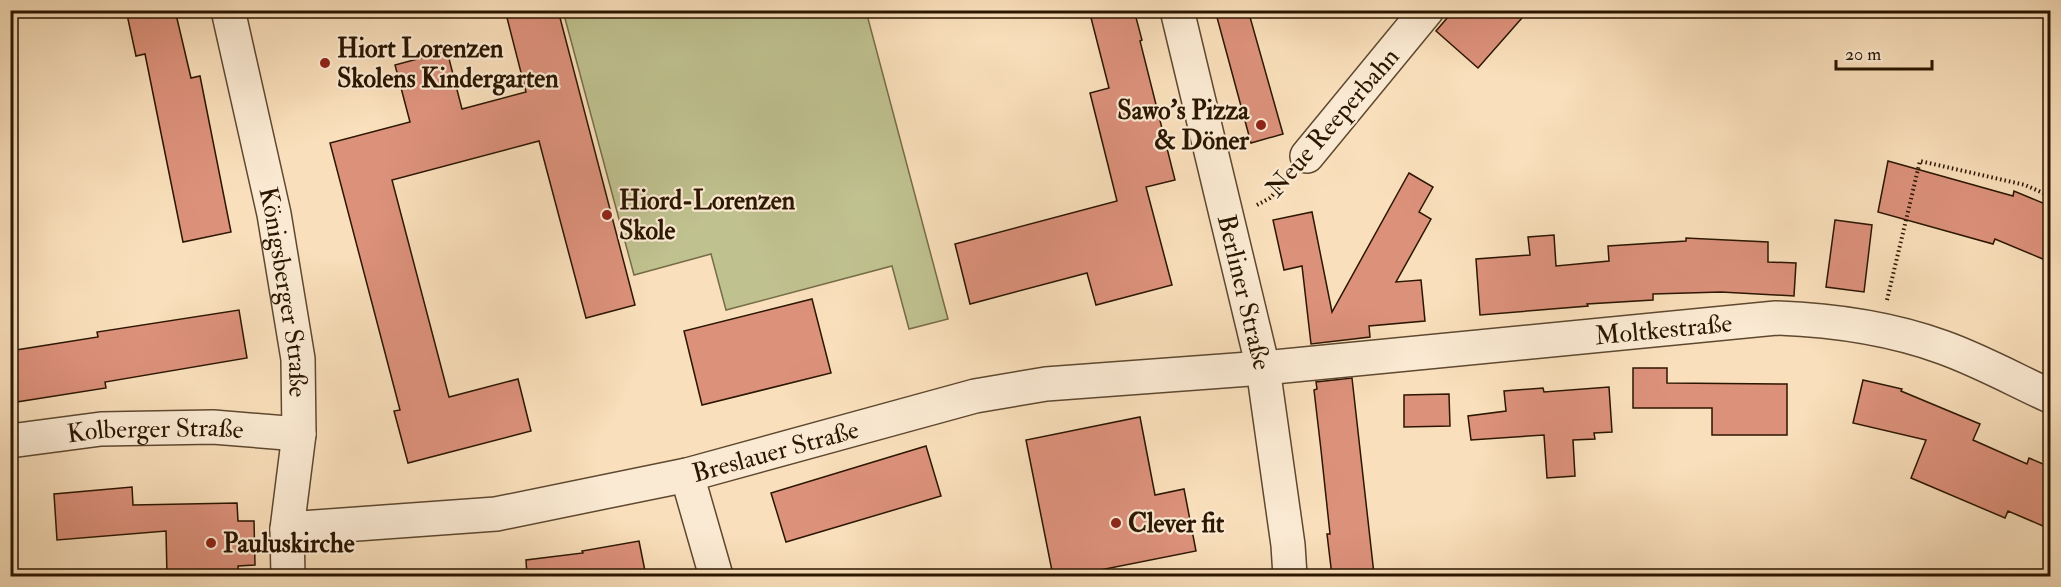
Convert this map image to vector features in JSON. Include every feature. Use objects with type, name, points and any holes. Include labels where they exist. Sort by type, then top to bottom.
[{"type":"street","name":"Königsberger Straße","points":[[228,10],[274,214],[298,359],[299,434],[287,529],[288,576]]},
{"type":"street","name":"Berliner Straße","points":[[1178,10],[1263,368],[1288,545],[1290,576]]},
{"type":"street","name":"Neue Reeperbahn","points":[[1307,156],[1427,10]]},
{"type":"street","name":"Moltkestraße","points":[[1263,368],[1776,318],[1824,320],[1880,330],[1943,347],[2050,396]]},
{"type":"street","name":"Breslauer Straße","points":[[287,529],[496,514],[687,475],[975,396],[1046,384],[1263,368]]},
{"type":"street","name":"Kolberger Straße","points":[[10,441],[101,429],[213,427],[299,434]]},
{"type":"street","points":[[687,475],[716,576]]},
{"type":"path","name":"Neue Reeperbahn","points":[[1228,222],[1270,198],[1307,156]]},
{"type":"path","points":[[1880,330],[1920,161],[2025,185],[2050,196]]},
{"type":"green space","points":[[563,11],[866,11],[948,319],[909,329],[892,266],[726,310],[711,254],[634,275]]},
{"type":"building","points":[[126,10],[175,10],[191,78],[200,76],[231,232],[183,242],[145,54],[136,56]]},
{"type":"building","points":[[505,10],[558,10],[635,305],[586,318],[539,141],[392,180],[449,397],[518,379],[531,431],[408,463],[394,411],[400,410],[330,143],[410,122],[395,65],[447,51],[462,109],[526,92]]},
{"type":"building","points":[[1089,10],[1134,10],[1175,180],[1146,187],[1172,285],[1096,305],[1087,273],[970,304],[955,244],[1117,201],[1090,93],[1109,88]]},
{"type":"building","points":[[1215,10],[1248,10],[1283,134],[1251,143]]},
{"type":"building","points":[[1454,10],[1529,10],[1478,68],[1436,31]]},
{"type":"building","points":[[1888,161],[2013,196],[2014,191],[2050,206],[2050,262],[1995,239],[1993,244],[1878,212]]},
{"type":"building","points":[[1409,173],[1433,187],[1419,212],[1431,219],[1396,282],[1421,280],[1425,321],[1369,326],[1370,337],[1311,344],[1302,266],[1284,270],[1273,220],[1312,212],[1332,312]]},
{"type":"building","points":[[1835,220],[1872,225],[1864,292],[1826,287]]},
{"type":"building","points":[[1554,235],[1556,266],[1609,261],[1608,246],[1686,241],[1686,238],[1768,242],[1768,262],[1796,263],[1794,296],[1721,292],[1653,294],[1653,300],[1480,315],[1476,259],[1530,255],[1528,237]]},
{"type":"building","points":[[812,299],[831,373],[702,405],[684,331]]},
{"type":"building","points":[[239,310],[247,358],[105,382],[106,388],[10,403],[10,351],[98,337],[97,332]]},
{"type":"building","points":[[1633,368],[1667,368],[1667,383],[1787,384],[1787,435],[1712,435],[1712,408],[1633,408]]},
{"type":"building","points":[[1352,378],[1374,574],[1332,576],[1327,534],[1330,534],[1314,390],[1317,389],[1316,382]]},
{"type":"building","points":[[1863,380],[1902,389],[1901,391],[1980,424],[1973,440],[2027,464],[2029,458],[2050,467],[2050,529],[2008,511],[2005,518],[1911,478],[1926,440],[1853,423]]},
{"type":"building","points":[[1609,387],[1612,432],[1594,433],[1595,439],[1573,440],[1575,476],[1547,478],[1544,435],[1471,440],[1468,416],[1506,411],[1504,391],[1543,388],[1544,392]]},
{"type":"building","points":[[1449,394],[1450,426],[1404,427],[1404,395]]},
{"type":"building","name":"Clever fit","points":[[1140,417],[1155,495],[1184,489],[1196,551],[1070,576],[1053,576],[1026,440]]},
{"type":"building","points":[[926,446],[941,496],[786,542],[771,493]]},
{"type":"building","points":[[132,487],[133,505],[237,503],[238,521],[254,521],[255,565],[238,566],[239,576],[167,576],[166,531],[57,540],[54,494]]},
{"type":"building","points":[[639,541],[646,576],[527,576],[526,560],[583,553],[582,551]]},
{"type":"place","name":"Hiort Lorenzen Skolens Kindergarten","points":[[325,63]]},
{"type":"place","name":"Sawo's Pizza & Döner","points":[[1261,125]]},
{"type":"place","name":"Hiord-Lorenzen Skole","points":[[607,215]]},
{"type":"place","name":"Clever fit","points":[[1116,523]]},
{"type":"place","name":"Pauluskirche","points":[[211,543]]}]
